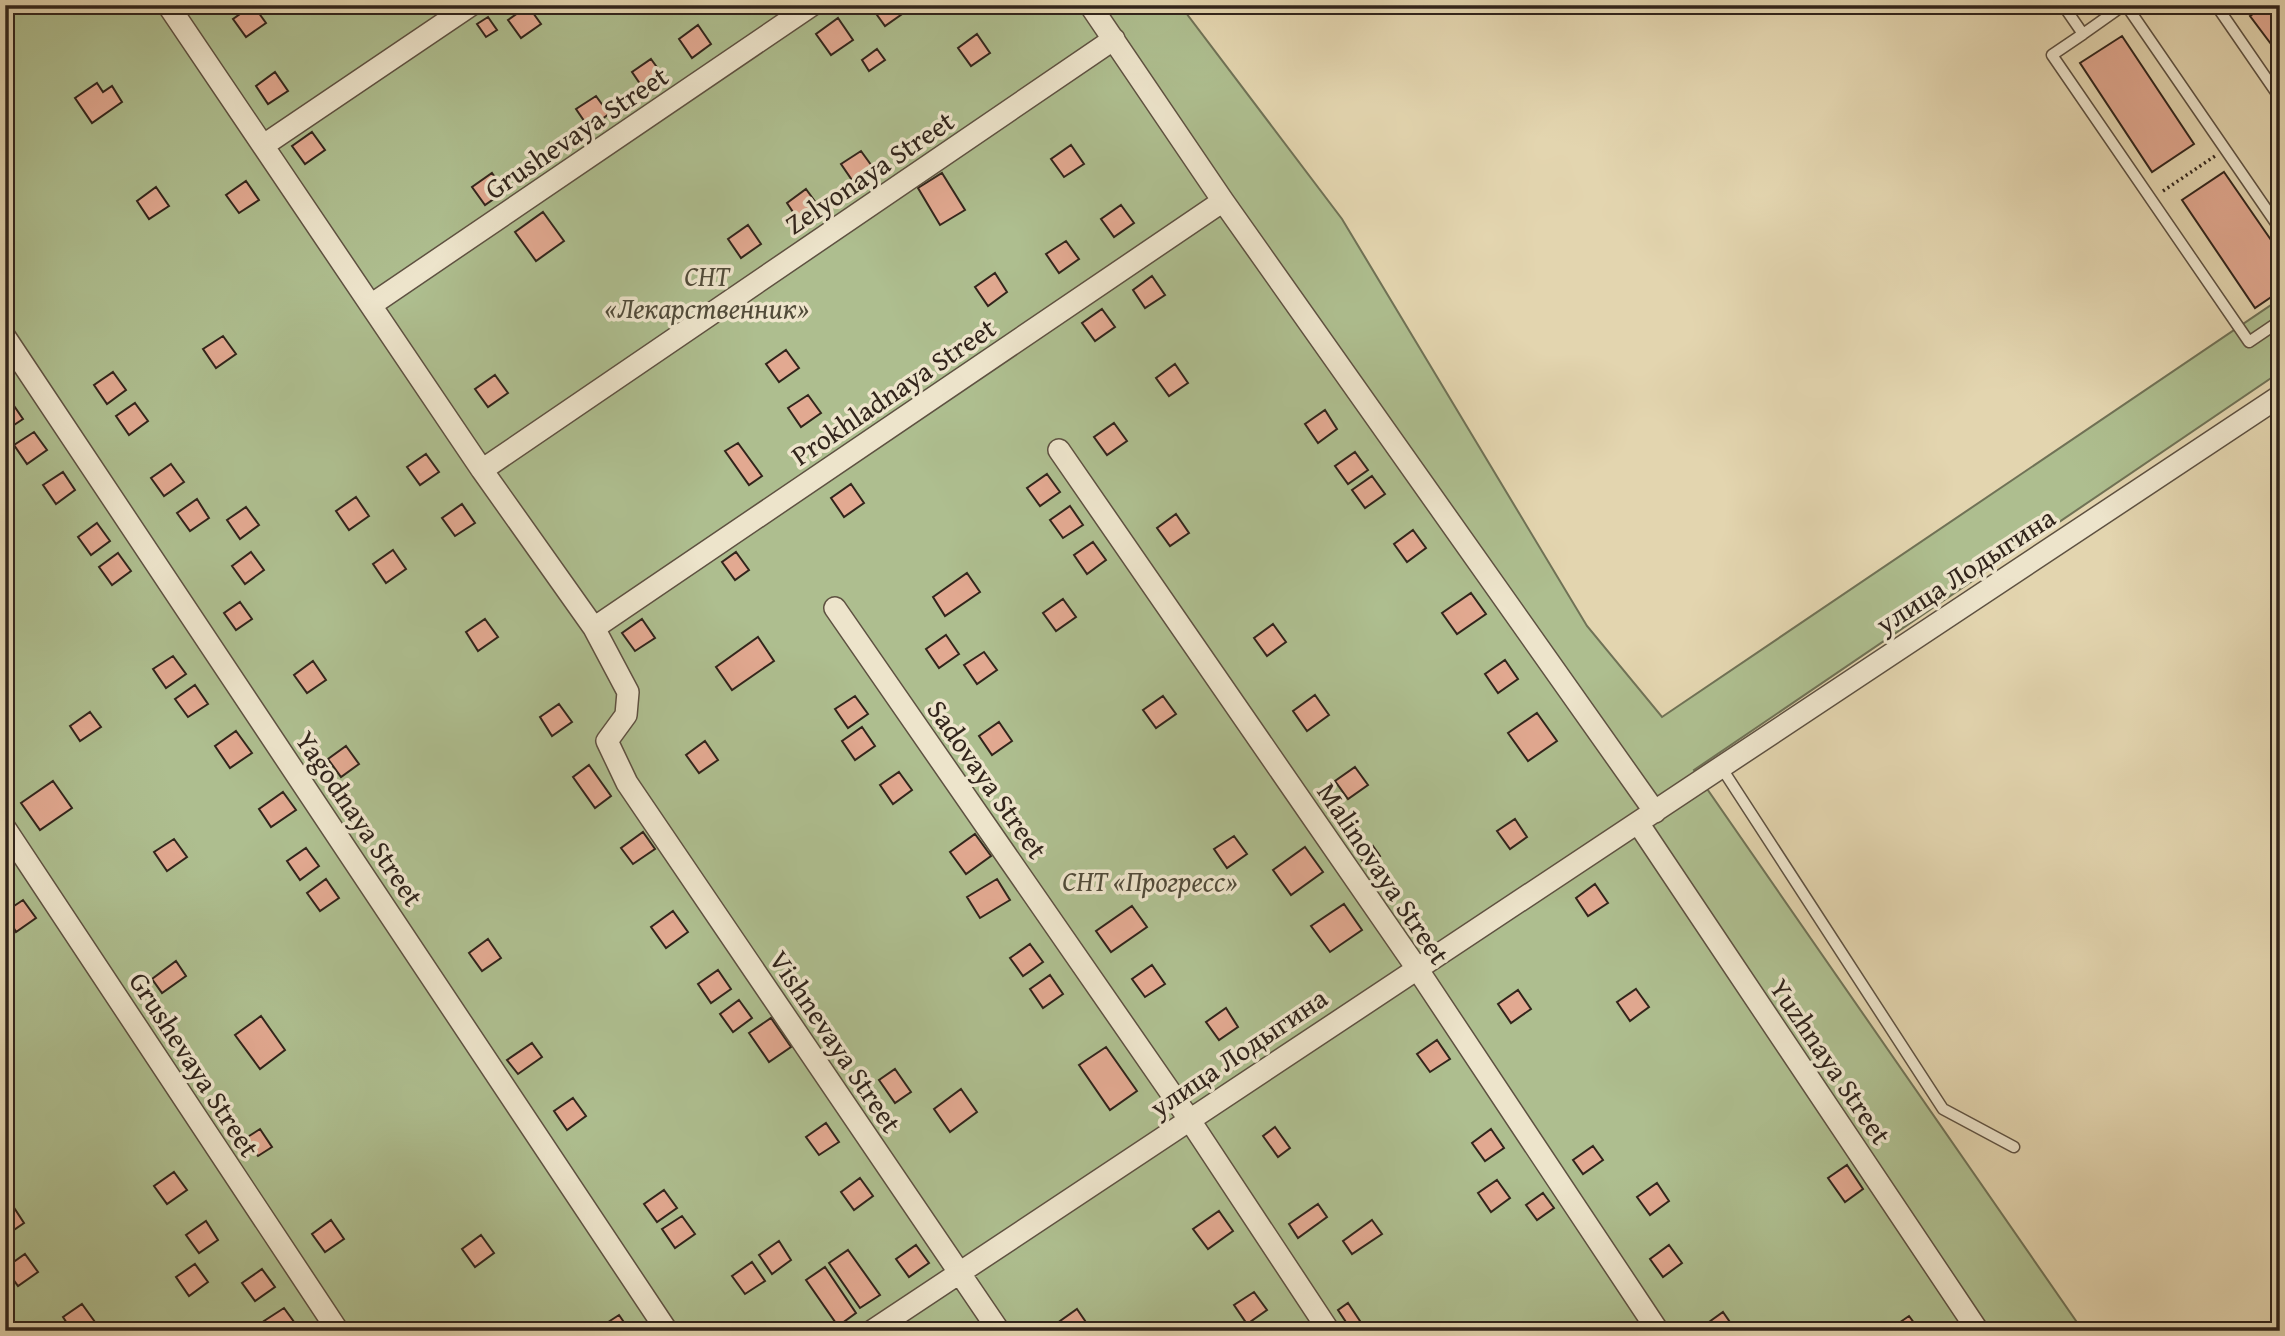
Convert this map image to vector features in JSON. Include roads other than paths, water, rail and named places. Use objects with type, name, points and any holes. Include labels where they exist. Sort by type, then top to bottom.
[{"type":"street","points":[[169,5],[482,470],[594,628]]},
{"type":"street","points":[[264,145],[471,5]]},
{"type":"street","name":"Grushevaya Street","points":[[371,305],[812,5]]},
{"type":"street","name":"Yuzhnaya Street","points":[[1090,5],[1646,817],[1979,1331]]},
{"type":"street","name":"Zelyonaya Street","points":[[482,470],[1114,39]]},
{"type":"street","name":"Prokhladnaya Street","points":[[594,628],[1223,201]]},
{"type":"street","name":"Yagodnaya Street","points":[[5,337],[667,1331]]},
{"type":"street","name":"улица Лодыгина","points":[[872,1331],[1416,967],[1682,794],[2280,396]]},
{"type":"street","name":"Malinovaya Street","points":[[1059,450],[1416,967],[1658,1331]]},
{"type":"street","name":"Sadovaya Street","points":[[835,608],[1189,1119],[1329,1331]]},
{"type":"street","name":"Vishnevaya Street","points":[[594,628],[628,692],[626,715],[607,741],[626,783],[999,1331]]},
{"type":"street","name":"Grushevaya Street","points":[[5,828],[338,1331]]},
{"type":"lane","points":[[2063,5],[2083,34]]},
{"type":"lane","points":[[2280,229],[2125,5],[2052,55],[2249,342],[2280,321]]},
{"type":"lane","points":[[2216,5],[2280,98]]},
{"type":"lane","points":[[1721,767],[1943,1109],[2014,1146]]},
{"type":"park label","name":"СНТ «Лекарственник»","points":[[707,291]]},
{"type":"park label","name":"СНТ «Прогресс»","points":[[1150,880]]}]
